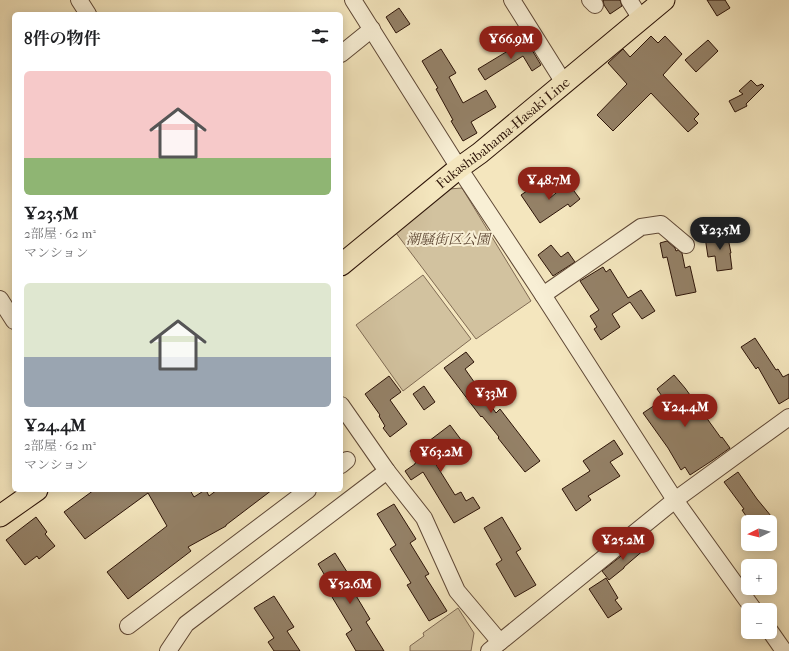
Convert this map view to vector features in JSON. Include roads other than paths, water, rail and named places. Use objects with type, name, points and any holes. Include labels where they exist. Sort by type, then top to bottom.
[{"type":"main road","name":"Fukashibahama-Hasaki Line","points":[[343,263],[459,168],[480,153],[664,0]]},
{"type":"main road","points":[[0,516],[34,492]]},
{"type":"street","points":[[79,0],[87,12]]},
{"type":"street","points":[[353,0],[459,168],[675,500],[749,603]]},
{"type":"street","points":[[512,0],[564,83]]},
{"type":"street","points":[[629,0],[641,19]]},
{"type":"street","points":[[343,52],[372,29]]},
{"type":"street","points":[[543,295],[641,228],[661,224],[686,246]]},
{"type":"street","points":[[0,300],[12,318]]},
{"type":"street","points":[[343,407],[387,471],[424,518],[458,591],[494,647],[675,500],[789,417]]},
{"type":"street","points":[[168,651],[186,624],[387,471]]},
{"type":"street","points":[[128,626],[305,492]]},
{"type":"street","points":[[776,639],[784,651]]},
{"type":"park label","name":"潮騒街区公園","points":[[448,239]]}]
